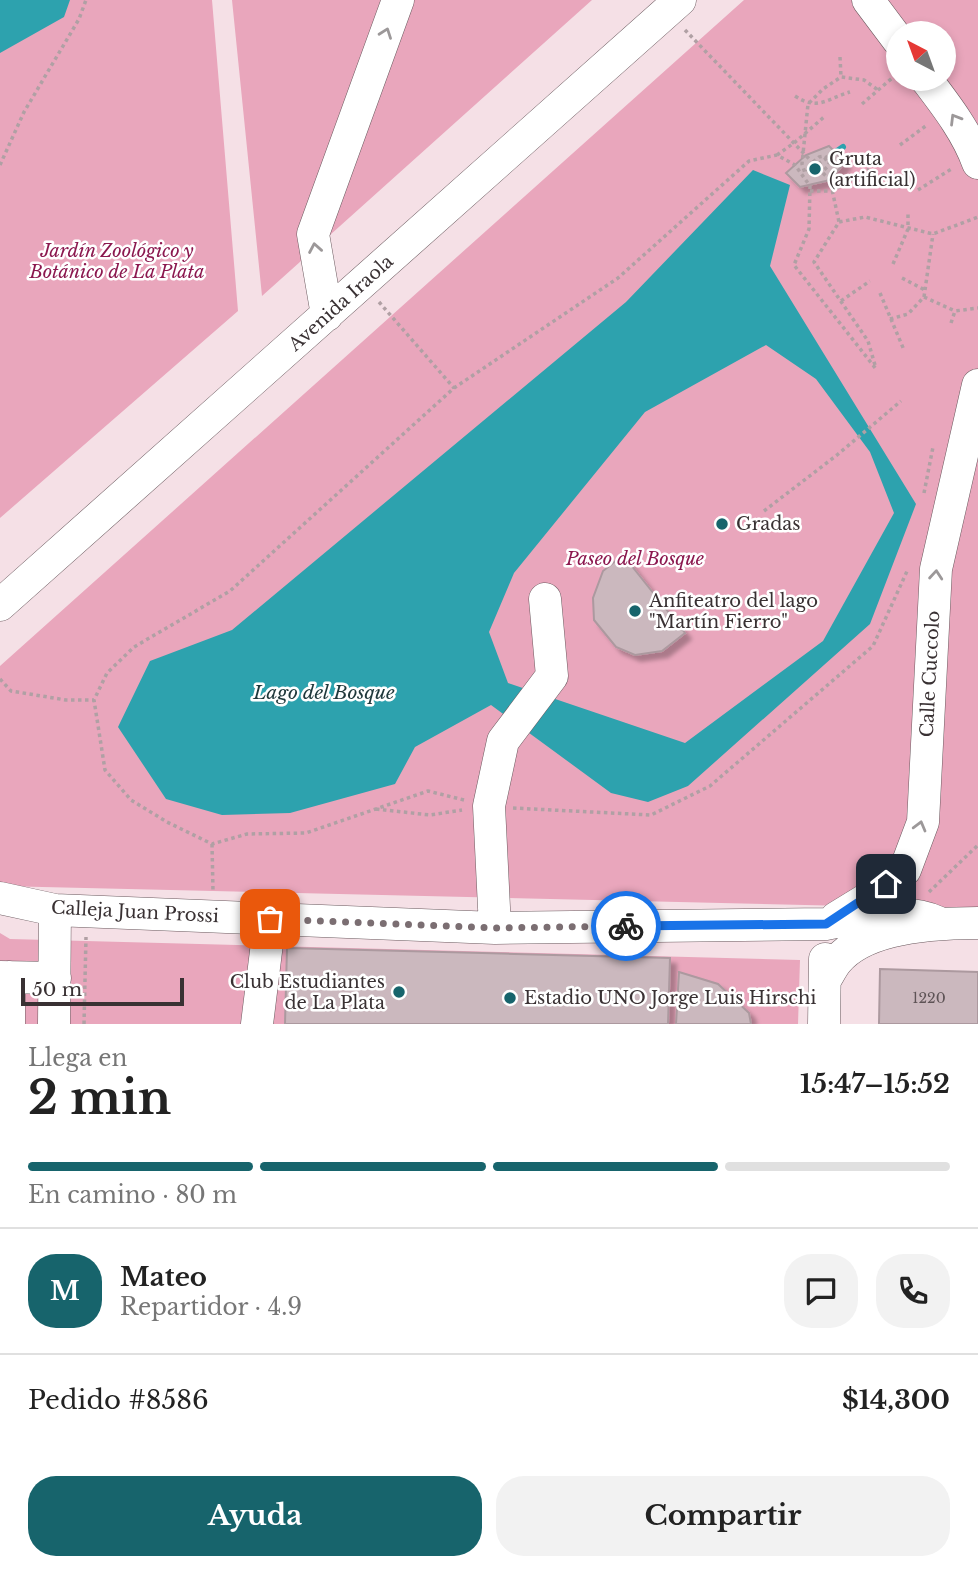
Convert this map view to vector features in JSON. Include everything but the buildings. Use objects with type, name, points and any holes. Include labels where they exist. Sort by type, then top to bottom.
[{"type":"street","points":[[327,315],[313,234],[398,0]]},
{"type":"street","points":[[868,0],[886,24]]},
{"type":"street","name":"Avenida Iraola","points":[[0,605],[674,6]]},
{"type":"street","points":[[935,91],[976,158]]},
{"type":"street","name":"Calle Cuccolo","points":[[826,924],[867,899],[905,870],[923,822],[936,569],[978,385]]},
{"type":"street","points":[[495,928],[489,806],[503,741],[552,676],[545,599]]},
{"type":"street","name":"Calleja Juan Prossi","points":[[0,898],[55,910],[495,928],[826,924],[907,914],[924,915],[940,923]]},
{"type":"street","points":[[54,1024],[55,910]]},
{"type":"street","points":[[257,1024],[270,919]]},
{"type":"street","name":"Calleja Juan Prossi","points":[[825,980],[838,960],[858,945],[885,933],[940,923],[978,923]]},
{"type":"street","points":[[824,1024],[826,924]]},
{"type":"street","points":[[9,1024],[5,977],[55,978]]},
{"type":"path","points":[[0,165],[24,112],[79,19],[86,0]]},
{"type":"path","points":[[674,6],[794,144],[830,180],[839,222],[814,262],[868,341],[876,369],[794,265],[808,229],[810,186],[795,165],[777,155]]},
{"type":"path","points":[[840,57],[841,77]]},
{"type":"path","points":[[828,159],[804,173],[802,164],[808,104],[841,77],[864,80],[878,90]]},
{"type":"path","points":[[862,104],[886,83]]},
{"type":"path","points":[[795,96],[808,104],[819,104],[850,92]]},
{"type":"path","points":[[900,145],[948,109]]},
{"type":"path","points":[[824,117],[794,144],[777,155],[749,161],[618,278],[454,388],[230,591],[134,647],[107,673],[94,700],[105,770],[131,800],[167,822],[212,844],[247,834],[306,833],[428,791],[489,806],[651,815],[710,786],[873,646],[911,564]]},
{"type":"path","points":[[817,167],[819,157],[828,159]]},
{"type":"path","points":[[919,190],[976,158]]},
{"type":"path","points":[[817,167],[828,166],[828,159]]},
{"type":"path","points":[[810,191],[832,191],[869,169]]},
{"type":"path","points":[[893,264],[908,229],[908,212]]},
{"type":"path","points":[[839,222],[865,217],[933,234],[978,217]]},
{"type":"path","points":[[890,319],[908,314],[924,297],[933,234]]},
{"type":"path","points":[[902,278],[925,290]]},
{"type":"path","points":[[841,301],[870,281]]},
{"type":"path","points":[[363,284],[454,388]]},
{"type":"path","points":[[880,293],[904,349]]},
{"type":"path","points":[[924,297],[955,311],[978,308]]},
{"type":"path","points":[[951,323],[955,311]]},
{"type":"path","points":[[764,511],[901,401]]},
{"type":"path","points":[[923,499],[933,447]]},
{"type":"path","points":[[0,678],[11,691],[66,700],[94,700]]},
{"type":"path","points":[[374,808],[430,815],[489,806]]},
{"type":"path","points":[[212,844],[214,917]]},
{"type":"path","points":[[907,914],[978,845]]},
{"type":"path","points":[[84,1024],[86,911]]},
{"type":"green space","name":"Jardín Zoológico y Botánico de La Plata","points":[[0,0],[212,0],[238,311],[0,518]]},
{"type":"green space","points":[[232,0],[592,0],[262,296]]},
{"type":"green space","name":"Paseo del Bosque","points":[[744,0],[978,0],[978,909],[0,886],[0,666]]},
{"type":"green space","name":"Club Estudiantes de La Plata","points":[[0,933],[10,939],[800,960],[798,1024],[0,1024]]},
{"type":"water","points":[[0,0],[70,0],[64,17],[0,53]]},
{"type":"water","name":"Lago del Bosque","points":[[753,170],[790,185],[770,266],[916,504],[870,624],[688,786],[648,802],[611,793],[491,705],[415,747],[395,784],[290,813],[222,815],[166,799],[118,727],[150,661],[232,630],[626,302]],"holes":[[[766,345],[816,379],[870,452],[894,513],[823,641],[685,743],[508,683],[489,632],[514,573],[645,412]]]},
{"type":"waterway","points":[[830,156],[843,147]]},
{"type":"way so far","points":[[270,919],[495,928],[626,926]]},
{"type":"place","name":"Gruta (artificial)","points":[[815,169]]},
{"type":"place","name":"Gradas","points":[[722,524]]},
{"type":"place","name":"Anfiteatro del lago \"Martín Fierro\"","points":[[635,611]]},
{"type":"place","name":"Club Estudiantes de La Plata","points":[[399,992]]},
{"type":"place","name":"Estadio UNO Jorge Luis Hirschi","points":[[510,998]]},
{"type":"route","points":[[626,926],[826,924],[886,884]]}]
